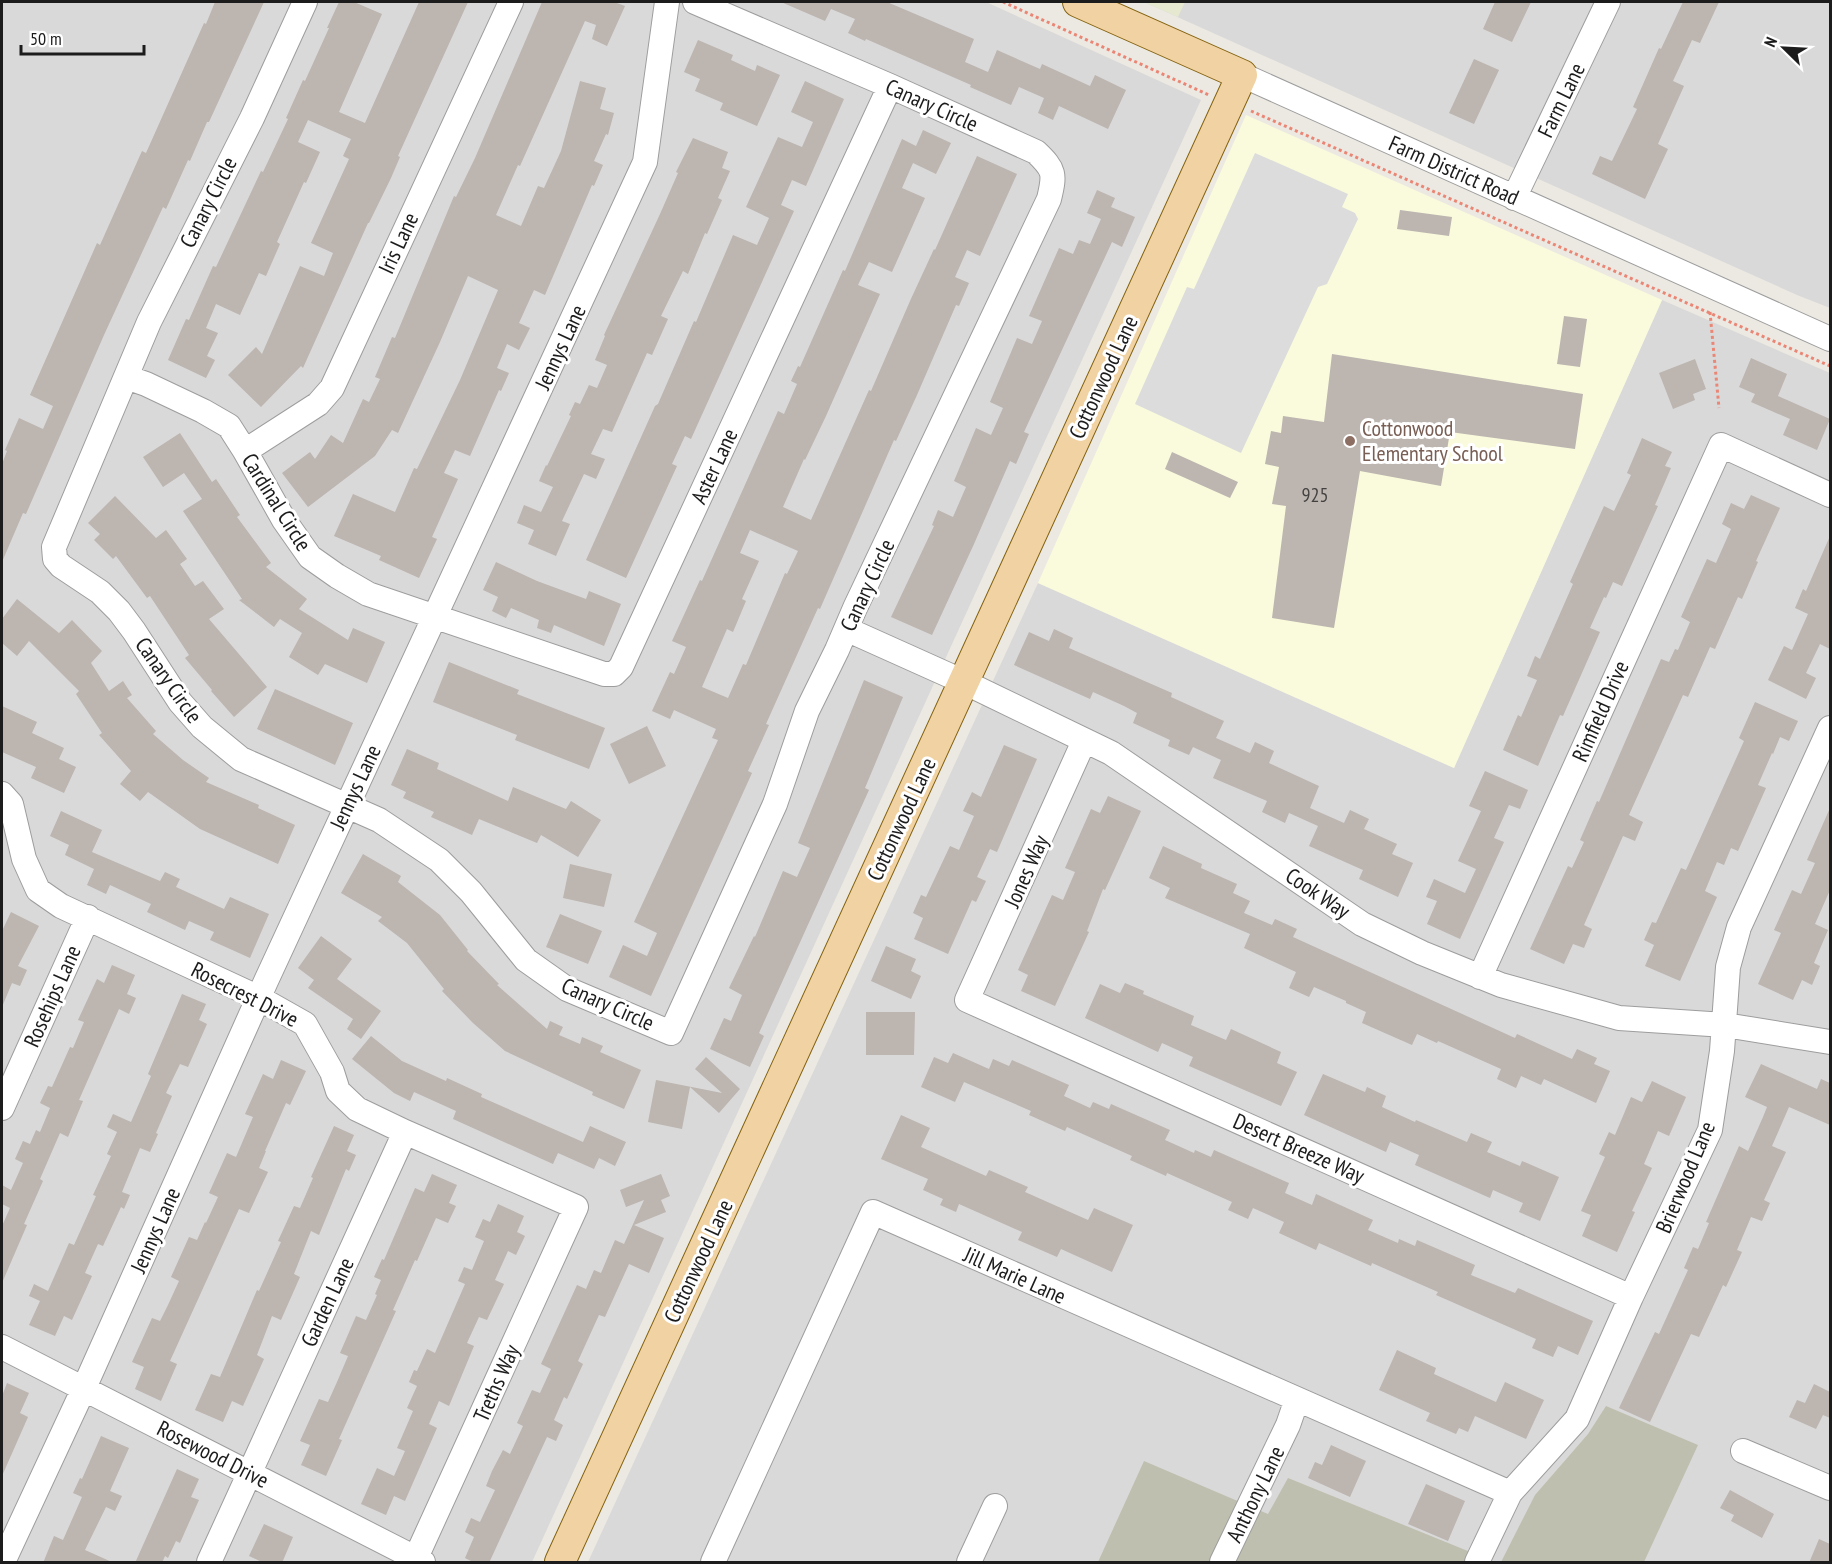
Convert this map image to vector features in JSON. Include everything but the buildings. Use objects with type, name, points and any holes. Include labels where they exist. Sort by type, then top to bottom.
[{"type":"main road","name":"Farm District Road","points":[[1078,2],[1242,75]]},
{"type":"main road","name":"Cottonwood Lane","points":[[560,1563],[1242,75]]},
{"type":"street","name":"Canary Circle","points":[[305,2],[252,118],[148,322],[54,547],[55,559],[66,570],[100,592],[119,611],[135,631],[180,702],[202,727],[241,759],[379,820],[439,860],[471,892],[526,960],[567,989],[671,1033],[775,804],[807,711],[1048,199],[1053,172],[1036,152],[695,2]]},
{"type":"street","name":"Iris Lane","points":[[245,451],[318,404],[332,388],[511,2]]},
{"type":"street","name":"Jennys Lane","points":[[3,1563],[347,805],[645,162],[667,2]]},
{"type":"street","name":"Farm Lane","points":[[1514,198],[1608,2]]},
{"type":"street","name":"Farm District Road","points":[[1242,75],[1830,339]]},
{"type":"street","name":"Aster Lane","points":[[436,616],[604,674],[614,674],[618,671],[890,86]]},
{"type":"street","name":"Cardinal Circle","points":[[126,376],[203,411],[229,426],[284,520],[310,557],[330,572],[368,594],[436,616]]},
{"type":"street","name":"Rimfield Drive","points":[[1480,977],[1721,445],[1830,495]]},
{"type":"street","name":"Cook Way","points":[[846,629],[964,682],[1111,753],[1362,924],[1422,953],[1480,977],[1619,1018],[1725,1025],[1830,1042]]},
{"type":"street","name":"Brierwood Lane","points":[[1477,1563],[1510,1493],[1577,1419],[1631,1296],[1710,1131],[1725,1025],[1728,967],[1739,927],[1830,728]]},
{"type":"street","name":"Jones Way","points":[[967,1000],[1084,741]]},
{"type":"street","name":"Rosecrest Drive","points":[[2,794],[12,804],[24,859],[38,890],[61,906],[259,998],[305,1024],[332,1072],[338,1092],[357,1109],[576,1207]]},
{"type":"street","name":"Rosehips Lane","points":[[2,1107],[88,917]]},
{"type":"street","name":"Desert Breeze Way","points":[[967,1000],[1631,1296]]},
{"type":"street","name":"Garden Lane","points":[[209,1563],[405,1132]]},
{"type":"street","name":"Treths Way","points":[[418,1561],[576,1207]]},
{"type":"street","name":"Jill Marie Lane","points":[[713,1563],[873,1212],[1510,1493]]},
{"type":"street","name":"Rosewood Drive","points":[[2,1347],[249,1472],[418,1561]]},
{"type":"street","name":"Anthony Lane","points":[[1222,1563],[1288,1425],[1297,1399]]},
{"type":"street","points":[[1743,1451],[1830,1488]]},
{"type":"street","points":[[969,1563],[995,1506]]},
{"type":"path","points":[[1003,2],[1228,104],[1254,112],[1830,366]]},
{"type":"path","points":[[1710,312],[1719,408]]},
{"type":"shaded area","points":[[2,2],[986,2],[1201,100],[532,1562],[2,1562]]},
{"type":"shaded area","points":[[1144,2],[1830,2],[1830,308],[1797,295]]},
{"type":"shaded area","points":[[1144,2],[1185,2],[1178,17]]},
{"type":"shaded area","name":"Cottonwood Elementary School","points":[[1246,115],[1662,300],[1454,768],[1038,583]]},
{"type":"shaded area","points":[[1255,153],[1348,194],[1342,207],[1355,213],[1358,219],[1327,284],[1318,287],[1241,453],[1135,404],[1187,287],[1194,289]]},
{"type":"shaded area","points":[[1662,300],[1830,373],[1830,1562],[588,1562],[1038,583],[1454,768]]},
{"type":"shaded area","points":[[1606,1406],[1698,1445],[1644,1562],[1501,1562],[1535,1495],[1588,1434]]},
{"type":"shaded area","points":[[1144,1461],[1268,1514],[1288,1478],[1495,1562],[1098,1562]]},
{"type":"place","name":"Cottonwood Elementary School","points":[[1350,441]]}]
